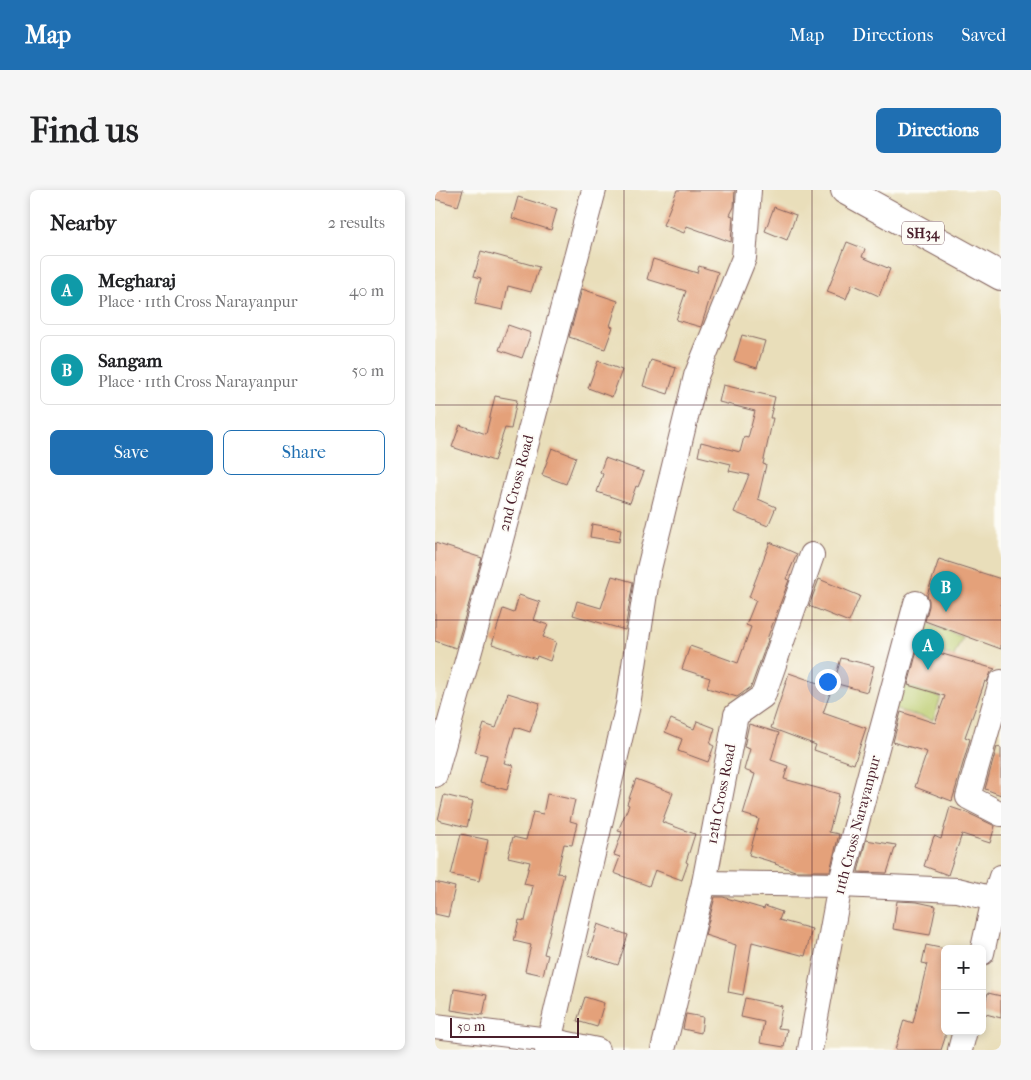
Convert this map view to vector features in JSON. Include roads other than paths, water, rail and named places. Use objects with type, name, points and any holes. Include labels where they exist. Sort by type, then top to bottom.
[{"type":"main road","name":"SH34","points":[[845,190],[1001,276]]},
{"type":"street","name":"2nd Cross Road","points":[[435,775],[499,547],[594,190]]},
{"type":"street","points":[[548,1045],[628,705],[648,573],[696,376],[744,258],[749,190]]},
{"type":"street","name":"12th Cross Road","points":[[663,1050],[704,883],[736,715],[763,696],[812,555]]},
{"type":"street","name":"11th Cross Narayanpur","points":[[810,1050],[840,885],[916,603]]},
{"type":"street","points":[[1001,682],[968,797],[1001,814]]},
{"type":"street","points":[[984,945],[998,901],[1001,877]]},
{"type":"street","points":[[704,883],[840,885],[957,890],[998,901]]},
{"type":"street","points":[[435,1026],[548,1045],[597,1050]]},
{"type":"street","points":[[961,1050],[964,1035]]},
{"type":"place","name":"Sangam","points":[[946,612]]},
{"type":"place","name":"Megharaj","points":[[928,670]]}]
